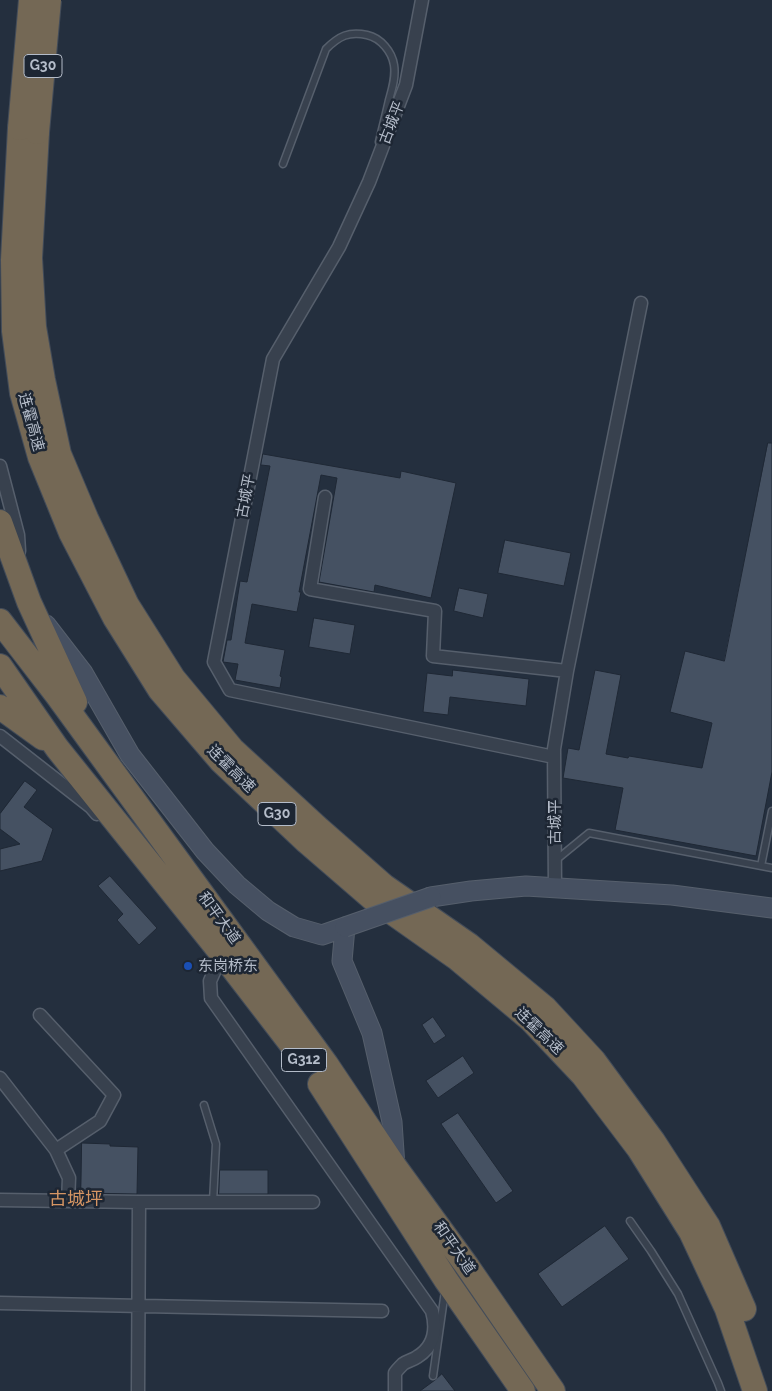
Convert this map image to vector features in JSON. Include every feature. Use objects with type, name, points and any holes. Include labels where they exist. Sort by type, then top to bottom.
[{"type":"highway","name":"连霍高速","points":[[31,0],[30,258],[34,327],[59,454],[86,518],[127,605],[174,678],[232,749],[384,886],[469,945],[545,1008],[594,1061],[653,1141],[708,1226],[744,1309],[772,1391]]},
{"type":"highway","name":"连霍高速","points":[[49,0],[29,130],[13,260],[14,331],[22,393],[40,457],[71,532],[115,618],[160,690],[221,761],[307,842],[373,899],[458,959],[532,1020],[583,1075],[639,1149],[691,1232],[727,1309],[755,1391]]},
{"type":"highway","points":[[0,522],[22,578],[29,602],[63,679],[99,753]]},
{"type":"highway","name":"和平大道","points":[[0,621],[326,1064],[395,1167],[467,1266],[552,1391]]},
{"type":"highway","name":"和平大道","points":[[0,666],[57,748],[309,1066],[446,1280],[523,1391]]},
{"type":"highway","points":[[0,707],[57,748]]},
{"type":"main road","points":[[29,602],[83,673],[130,755],[206,850],[237,885],[268,910],[294,927],[322,935],[431,897],[526,886],[672,895],[772,908]]},
{"type":"main road","points":[[345,927],[342,961],[372,1033],[392,1122],[395,1167]]},
{"type":"street","name":"古城平","points":[[422,0],[406,86],[369,182],[339,248],[272,359],[214,662],[230,690],[554,757]]},
{"type":"street","name":"古城平","points":[[555,888],[554,749],[567,671],[641,303]]},
{"type":"street","points":[[0,466],[18,535],[22,578]]},
{"type":"street","points":[[325,497],[310,589],[435,611],[433,656],[567,671]]},
{"type":"street","points":[[0,736],[92,807],[194,937],[222,954],[210,981],[212,998],[432,1311],[435,1326],[431,1342],[418,1357],[404,1364],[395,1373],[395,1391]]},
{"type":"street","points":[[40,1015],[114,1095],[100,1121],[56,1150]]},
{"type":"street","points":[[0,1078],[56,1150],[69,1178],[68,1201]]},
{"type":"street","points":[[0,1200],[313,1202]]},
{"type":"street","points":[[138,1391],[139,1202]]},
{"type":"street","points":[[0,1303],[382,1312]]},
{"type":"lane","points":[[283,164],[326,49],[335,40],[346,34],[359,33],[371,36],[382,43],[390,53],[394,65],[394,77],[369,182]]},
{"type":"lane","points":[[761,866],[772,811]]},
{"type":"lane","points":[[555,861],[590,833],[772,868]]},
{"type":"lane","points":[[204,1105],[216,1144],[213,1202]]},
{"type":"lane","points":[[630,1221],[678,1294],[721,1391]]},
{"type":"lane","points":[[434,1376],[446,1280]]},
{"type":"building","points":[[768,443],[772,443],[772,772],[756,856],[615,830],[623,788],[563,778],[568,748],[579,750],[595,670],[621,675],[606,754],[702,768],[712,723],[670,712],[685,651],[724,661]]},
{"type":"building","points":[[263,454],[400,478],[401,471],[456,483],[431,598],[375,585],[374,592],[319,582],[337,478],[321,475],[297,612],[252,604],[245,643],[285,650],[280,676],[282,677],[280,688],[235,680],[238,664],[223,662],[227,640],[231,640],[240,581],[247,582],[270,466],[261,465]]},
{"type":"building","points":[[505,540],[571,553],[564,586],[498,573]]},
{"type":"building","points":[[459,588],[488,594],[483,618],[454,611]]},
{"type":"building","points":[[314,618],[355,625],[350,654],[309,647]]},
{"type":"building","points":[[453,670],[529,679],[526,706],[450,697],[448,715],[423,712],[427,673],[452,676]]},
{"type":"building","points":[[25,781],[37,790],[24,807],[53,829],[42,861],[0,871],[0,849],[20,844],[0,829],[0,814]]},
{"type":"building","points":[[110,876],[157,928],[139,945],[117,920],[123,914],[98,886]]},
{"type":"building","points":[[433,1017],[446,1036],[434,1044],[422,1025]]},
{"type":"building","points":[[463,1056],[474,1073],[438,1098],[426,1081]]},
{"type":"building","points":[[458,1113],[513,1191],[496,1203],[441,1124]]},
{"type":"building","points":[[82,1143],[138,1147],[137,1194],[81,1193]]},
{"type":"building","points":[[220,1170],[268,1170],[268,1194],[219,1194]]},
{"type":"building","points":[[605,1226],[629,1259],[562,1307],[538,1274]]},
{"type":"building","points":[[442,1374],[455,1391],[420,1391],[435,1380]]},
{"type":"place","name":"东岗桥东","points":[[188,966]]},
{"type":"district","name":"古城坪","points":[[76,1200]]}]
